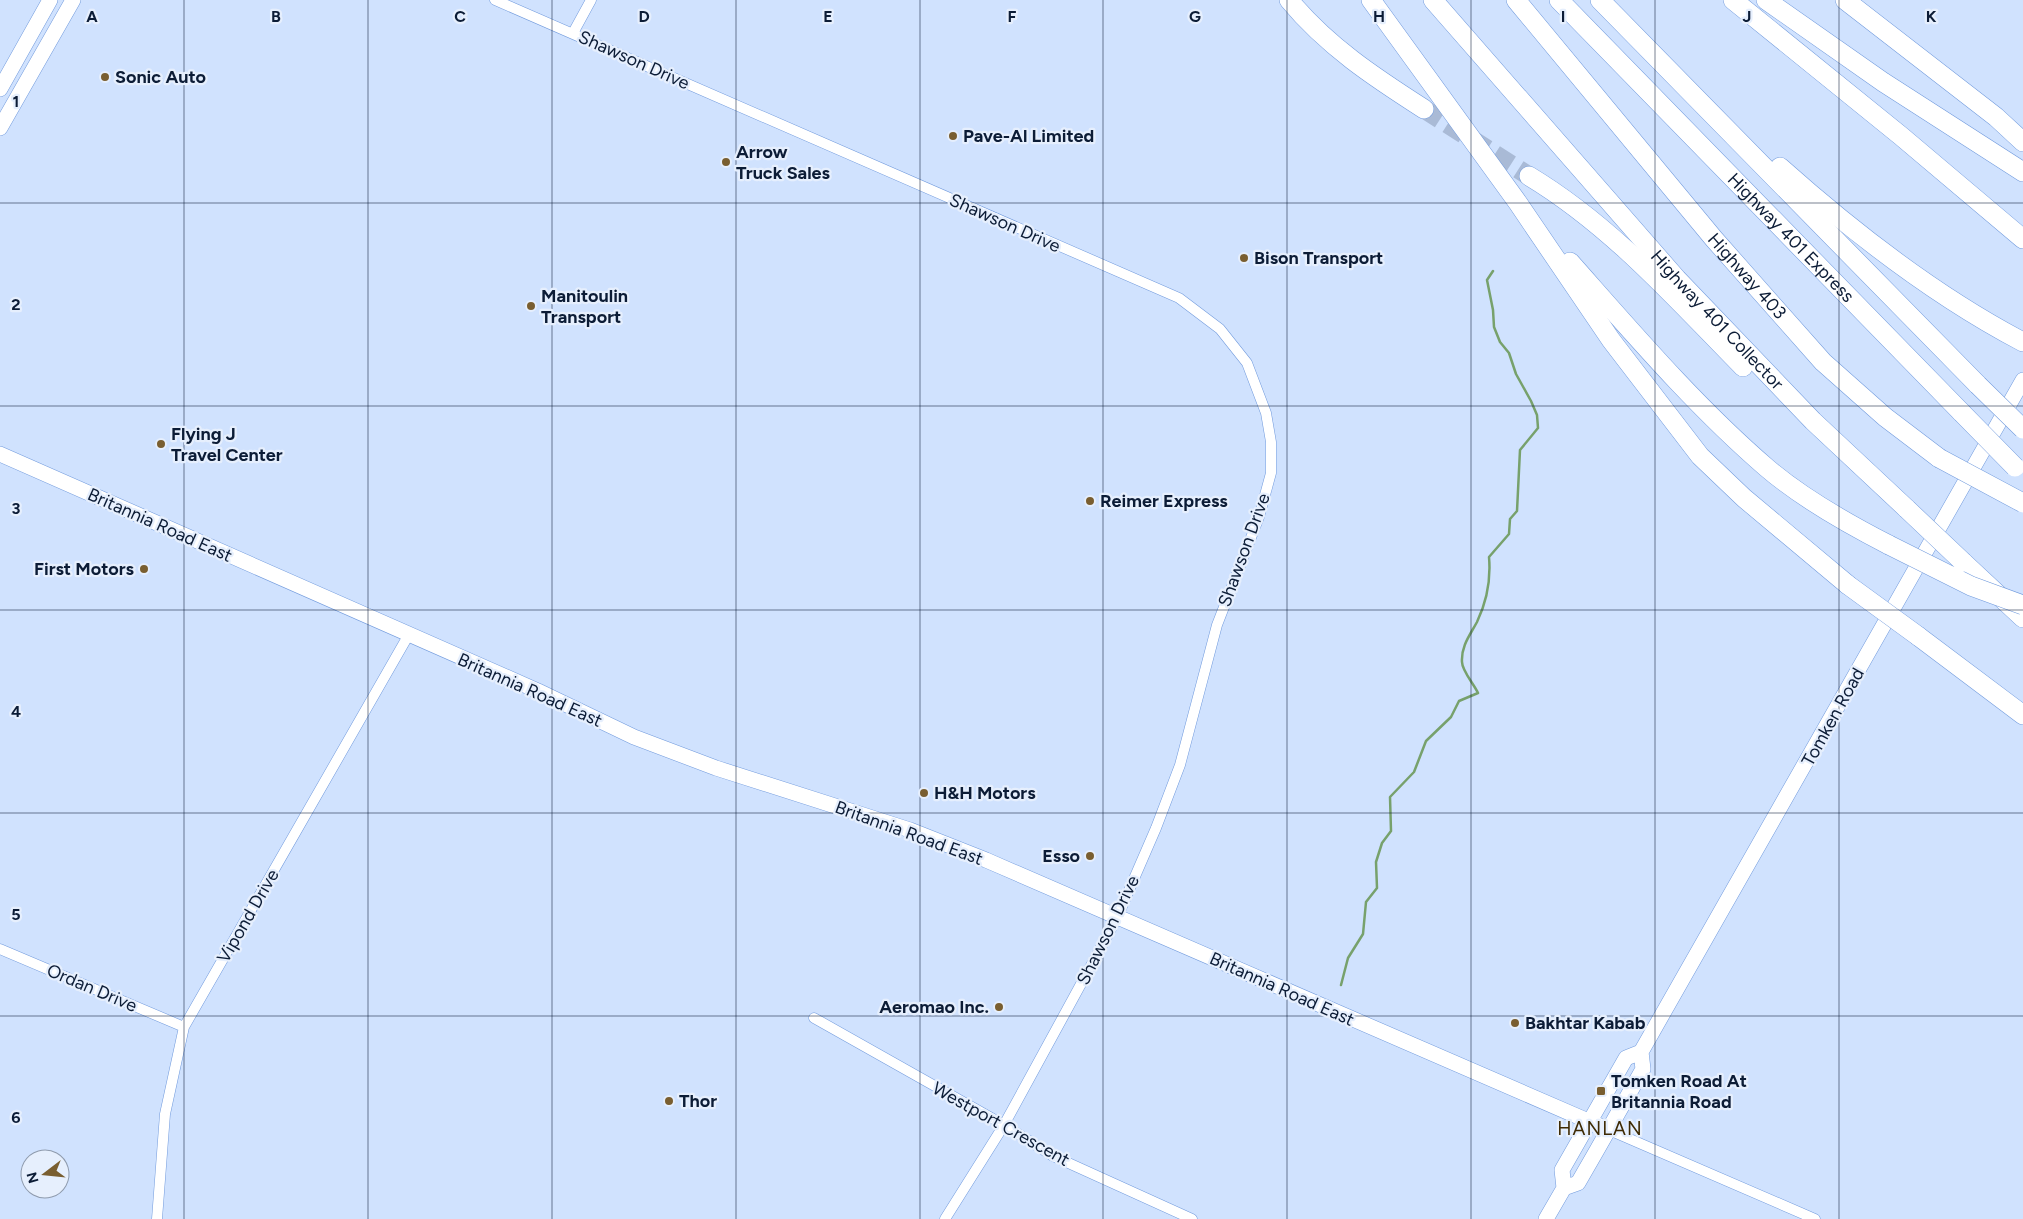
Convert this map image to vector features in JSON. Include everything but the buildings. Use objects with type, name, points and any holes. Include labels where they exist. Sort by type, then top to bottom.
[{"type":"highway","points":[[1289,0],[1328,42],[1356,65],[1424,109]]},
{"type":"highway","points":[[1371,0],[1518,203],[1611,340],[1700,456],[1738,493],[1848,585],[2023,715]]},
{"type":"highway","name":"Highway 401 Collector","points":[[1433,0],[1677,279],[1813,421],[2023,618]]},
{"type":"highway","name":"Highway 403","points":[[1516,0],[1714,239],[1823,362],[1884,417],[1939,458],[2023,502]]},
{"type":"highway","name":"Highway 401 Express","points":[[1559,0],[2019,471]]},
{"type":"highway","name":"Highway 401 Express","points":[[1600,0],[2023,429]]},
{"type":"highway","points":[[1733,0],[1901,136],[2023,239]]},
{"type":"highway","points":[[1766,0],[1883,82],[2023,172]]},
{"type":"highway","points":[[1845,0],[1988,111],[2023,142]]},
{"type":"highway","points":[[1644,44],[1813,196],[1948,298],[2023,342]]},
{"type":"highway","points":[[1529,176],[1565,198],[1592,218],[1647,269],[1779,403],[1813,421]]},
{"type":"highway","points":[[1518,203],[1670,372],[1711,415],[1768,469],[1857,528],[1971,586],[2023,605]]},
{"type":"street","points":[[0,89],[50,0]]},
{"type":"street","points":[[0,128],[74,0]]},
{"type":"street","name":"Shawson Drive","points":[[495,0],[1179,298],[1220,329],[1247,364],[1266,413],[1271,442],[1271,473],[1259,517],[1217,625],[1180,765],[1156,828],[1117,918],[1004,1125],[945,1219]]},
{"type":"street","points":[[573,33],[591,0]]},
{"type":"street","name":"Tomken Road","points":[[1564,1188],[1578,1183],[1609,1130],[1643,1069],[1641,1052],[2023,380]]},
{"type":"street","name":"Britannia Road East","points":[[0,454],[408,636],[538,691],[634,737],[716,768],[910,830],[986,860],[1117,918],[1257,976],[1309,1002],[1815,1219]]},
{"type":"street","name":"Vipond Drive","points":[[157,1219],[165,1114],[184,1027],[408,636]]},
{"type":"street","name":"Ordan Drive","points":[[0,950],[184,1027]]},
{"type":"street","name":"Westport Crescent","points":[[814,1018],[1004,1125],[1054,1156],[1192,1219]]},
{"type":"street","name":"Tomken Road","points":[[1546,1219],[1564,1188],[1562,1170],[1626,1058],[1641,1052]]},
{"type":"waterway","points":[[1341,985],[1348,958],[1363,934],[1366,902],[1377,888],[1376,862],[1382,843],[1391,831],[1390,797],[1414,772],[1426,741],[1451,717],[1459,701],[1478,693],[1463,666],[1463,651],[1486,598],[1489,582],[1489,557],[1509,534],[1510,519],[1517,511],[1520,450],[1538,428],[1537,415],[1531,401],[1516,374],[1509,353],[1500,342],[1494,327],[1493,310],[1487,280],[1493,271]]},
{"type":"tunnel","points":[[1424,109],[1529,176]]},
{"type":"place","name":"Sonic Auto","points":[[105,77]]},
{"type":"place","name":"Pave-Al Limited","points":[[953,136]]},
{"type":"place","name":"Arrow Truck Sales","points":[[726,162]]},
{"type":"place","name":"Bison Transport","points":[[1244,258]]},
{"type":"place","name":"Manitoulin Transport","points":[[531,306]]},
{"type":"place","name":"Flying J Travel Center","points":[[161,444]]},
{"type":"place","name":"Reimer Express","points":[[1090,501]]},
{"type":"place","name":"First Motors","points":[[144,569]]},
{"type":"place","name":"H&H Motors","points":[[924,793]]},
{"type":"place","name":"Esso","points":[[1090,856]]},
{"type":"place","name":"Aeromao Inc.","points":[[999,1007]]},
{"type":"place","name":"Bakhtar Kabab","points":[[1515,1023]]},
{"type":"place","name":"Tomken Road At Britannia Road","points":[[1601,1091]]},
{"type":"place","name":"Thor","points":[[669,1101]]},
{"type":"district","name":"HANLAN","points":[[1600,1128]]}]
